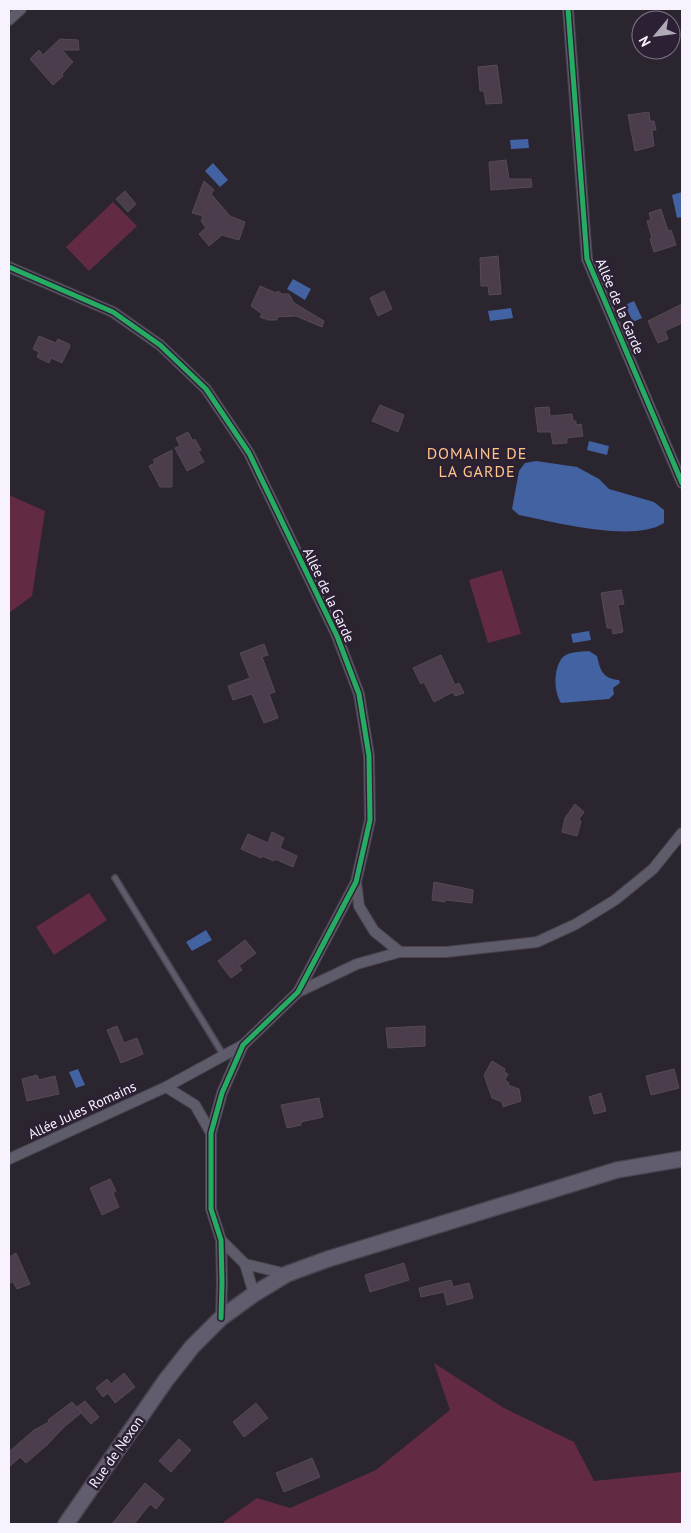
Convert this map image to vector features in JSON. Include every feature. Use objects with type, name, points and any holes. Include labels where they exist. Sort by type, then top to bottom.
[{"type":"main road","name":"Rue de Nexon","points":[[66,1524],[166,1380],[192,1347],[221,1318],[254,1294],[287,1274],[617,1170],[682,1159]]},
{"type":"street","points":[[9,20],[21,9]]},
{"type":"street","name":"Allée de la Garde","points":[[568,9],[587,259],[682,483]]},
{"type":"street","name":"Allée de la Garde","points":[[9,267],[114,312],[160,345],[206,389],[249,452],[337,636],[359,694],[369,756],[370,820],[356,882],[298,992],[243,1045],[222,1093],[211,1133],[211,1209],[221,1240],[221,1318]]},
{"type":"street","name":"Allée de la Garde","points":[[298,992],[357,964],[400,952],[446,952],[537,942],[576,924],[615,900],[653,869],[682,833]]},
{"type":"street","name":"Allée de la Garde","points":[[356,882],[359,906],[374,931],[400,952]]},
{"type":"street","name":"Allée Jules Romains","points":[[9,1159],[166,1087],[243,1045]]},
{"type":"street","points":[[166,1087],[195,1105],[211,1133]]},
{"type":"street","name":"Allée de la Garde","points":[[221,1240],[245,1264],[254,1294]]},
{"type":"street","points":[[245,1264],[287,1274]]},
{"type":"lane","points":[[114,878],[224,1056]]},
{"type":"shaded area","points":[[113,202],[137,226],[89,271],[66,247]]},
{"type":"shaded area","points":[[9,495],[45,511],[32,596],[9,613]]},
{"type":"shaded area","points":[[502,570],[521,634],[488,643],[469,580]]},
{"type":"shaded area","points":[[89,893],[107,920],[54,955],[36,927]]},
{"type":"shaded area","points":[[434,1363],[504,1408],[574,1442],[594,1481],[682,1472],[682,1524],[221,1524],[257,1498],[290,1508],[376,1470],[450,1410]]},
{"type":"water","points":[[528,139],[529,148],[511,149],[510,140]]},
{"type":"water","points":[[213,163],[228,180],[220,187],[205,171]]},
{"type":"water","points":[[682,192],[682,217],[677,218],[672,195]]},
{"type":"water","points":[[293,279],[311,289],[305,300],[287,289]]},
{"type":"water","points":[[634,301],[642,318],[633,322],[625,305]]},
{"type":"water","points":[[511,308],[513,318],[490,321],[488,311]]},
{"type":"water","points":[[589,441],[609,446],[607,455],[587,450]]},
{"type":"water","points":[[536,461],[577,467],[599,479],[609,489],[654,502],[664,510],[664,523],[651,529],[614,531],[572,526],[519,515],[512,509],[519,471],[525,463]]},
{"type":"water","points":[[589,631],[591,640],[573,643],[571,634]]},
{"type":"water","points":[[589,651],[597,656],[603,673],[609,678],[619,680],[620,683],[613,688],[614,694],[609,699],[561,703],[555,680],[559,663],[568,654]]},
{"type":"water","points":[[206,930],[212,940],[192,951],[186,942]]},
{"type":"water","points":[[78,1069],[85,1085],[76,1088],[69,1072]]},
{"type":"building","points":[[60,39],[78,40],[79,50],[62,50],[73,62],[62,74],[63,76],[53,85],[30,59],[39,50],[43,55]]},
{"type":"building","points":[[497,65],[502,103],[486,104],[484,91],[480,91],[478,67]]},
{"type":"building","points":[[649,112],[650,121],[654,121],[656,130],[652,130],[654,146],[635,151],[628,115]]},
{"type":"building","points":[[506,160],[509,179],[531,179],[532,187],[491,190],[489,162]]},
{"type":"building","points":[[204,181],[214,190],[211,194],[230,216],[245,222],[239,240],[222,235],[209,246],[199,234],[206,228],[201,221],[203,216],[192,213]]},
{"type":"building","points":[[125,191],[136,204],[128,212],[116,199]]},
{"type":"building","points":[[661,209],[668,231],[671,230],[676,245],[654,252],[647,221],[651,220],[649,213]]},
{"type":"building","points":[[498,256],[501,294],[489,295],[488,286],[481,286],[480,258]]},
{"type":"building","points":[[260,286],[276,293],[278,291],[282,294],[289,294],[294,303],[324,321],[322,327],[296,316],[277,317],[277,320],[268,320],[260,317],[262,314],[251,306]]},
{"type":"building","points":[[384,291],[392,309],[378,316],[370,298]]},
{"type":"building","points":[[682,304],[682,323],[665,331],[668,339],[658,343],[648,321]]},
{"type":"building","points":[[39,336],[56,343],[58,339],[69,344],[70,346],[62,363],[51,358],[49,363],[37,357],[39,352],[33,349]]},
{"type":"building","points":[[380,405],[404,415],[398,432],[372,421]]},
{"type":"building","points":[[549,407],[550,416],[572,414],[576,425],[581,424],[583,436],[567,438],[567,443],[553,444],[551,432],[538,432],[535,408]]},
{"type":"building","points":[[188,432],[193,441],[195,439],[201,450],[198,451],[204,462],[187,471],[175,448],[180,446],[176,438]]},
{"type":"building","points":[[172,450],[172,487],[160,487],[149,466],[155,463],[153,460]]},
{"type":"building","points":[[621,590],[624,604],[618,605],[623,632],[613,634],[612,628],[607,628],[601,593]]},
{"type":"building","points":[[264,644],[268,655],[262,657],[275,692],[269,694],[278,718],[264,723],[252,694],[233,700],[228,686],[250,678],[240,653]]},
{"type":"building","points":[[441,655],[455,685],[459,683],[464,693],[455,696],[453,692],[434,702],[424,682],[421,684],[413,668]]},
{"type":"building","points":[[575,804],[584,812],[579,819],[581,821],[577,836],[562,832],[565,818]]},
{"type":"building","points":[[272,832],[284,838],[280,848],[297,856],[293,867],[275,859],[274,861],[262,856],[261,858],[241,849],[248,834],[268,843]]},
{"type":"building","points":[[434,882],[473,890],[472,903],[432,900]]},
{"type":"building","points":[[245,940],[256,953],[239,966],[242,970],[231,978],[218,961]]},
{"type":"building","points":[[117,1026],[124,1043],[137,1038],[143,1054],[121,1063],[107,1030]]},
{"type":"building","points":[[425,1026],[425,1046],[388,1048],[386,1028]]},
{"type":"building","points":[[492,1061],[505,1069],[504,1072],[508,1074],[505,1080],[509,1083],[508,1085],[519,1089],[521,1101],[503,1107],[502,1102],[492,1098],[484,1075]]},
{"type":"building","points":[[674,1069],[679,1088],[651,1095],[646,1076]]},
{"type":"building","points":[[37,1075],[39,1080],[55,1076],[59,1094],[27,1101],[22,1079]]},
{"type":"building","points":[[601,1093],[606,1111],[594,1114],[589,1097]]},
{"type":"building","points":[[319,1098],[323,1117],[301,1122],[301,1125],[287,1128],[281,1105]]},
{"type":"building","points":[[110,1179],[116,1191],[113,1193],[119,1207],[102,1215],[90,1188]]},
{"type":"building","points":[[16,1253],[30,1284],[17,1289],[13,1282],[9,1283],[9,1257]]},
{"type":"building","points":[[404,1263],[409,1280],[370,1292],[365,1275]]},
{"type":"building","points":[[451,1280],[453,1287],[469,1283],[473,1298],[447,1305],[444,1292],[421,1297],[419,1288]]},
{"type":"building","points":[[124,1373],[135,1387],[115,1403],[108,1393],[103,1397],[96,1388],[107,1379],[111,1384]]},
{"type":"building","points":[[85,1401],[99,1417],[91,1424],[81,1413],[26,1463],[20,1457],[9,1467],[9,1452],[34,1430],[49,1422],[48,1420],[72,1402],[81,1412],[77,1407]]},
{"type":"building","points":[[256,1403],[268,1418],[244,1437],[233,1422]]},
{"type":"building","points":[[179,1439],[191,1450],[171,1472],[159,1461]]},
{"type":"building","points":[[312,1458],[320,1477],[284,1492],[276,1473]]},
{"type":"building","points":[[145,1483],[164,1499],[156,1509],[150,1504],[134,1524],[112,1524]]},
{"type":"cycle path","points":[[568,9],[587,259],[682,483]]},
{"type":"cycle path","points":[[9,267],[113,312],[160,345],[206,389],[249,453],[337,636],[359,694],[369,756],[370,820],[356,882],[298,992],[243,1045],[222,1093],[211,1133],[211,1209],[221,1240],[221,1318]]},
{"type":"district","name":"DOMAINE DE LA GARDE","points":[[477,462]]}]
